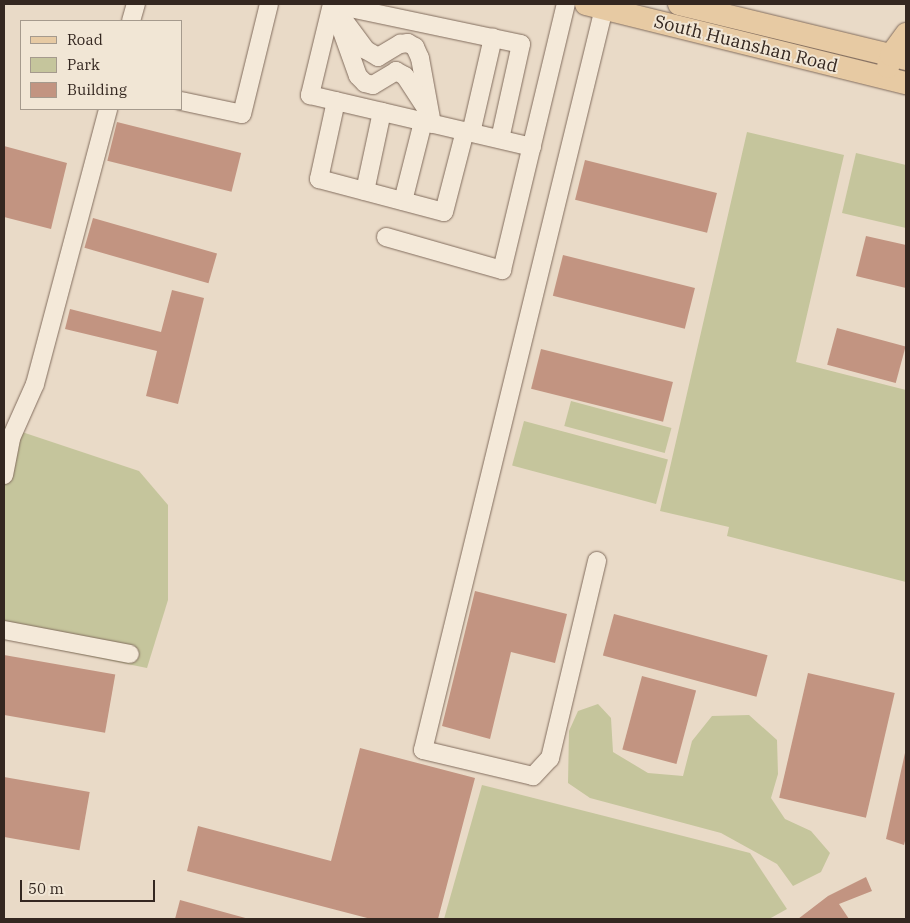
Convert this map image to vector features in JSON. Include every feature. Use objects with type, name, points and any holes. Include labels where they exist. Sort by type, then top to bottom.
[{"type":"main road","name":"South Huanshan Road","points":[[678,4],[899,57]]},
{"type":"main road","name":"South Huanshan Road","points":[[595,6],[896,81]]},
{"type":"main road","points":[[896,81],[899,57],[906,34]]},
{"type":"street","points":[[132,20],[136,4]]},
{"type":"street","points":[[182,101],[242,114],[268,4]]},
{"type":"street","points":[[332,4],[310,95],[532,147]]},
{"type":"street","points":[[332,4],[521,44],[500,139]]},
{"type":"street","points":[[332,4],[366,50],[378,57],[400,44],[408,43],[415,47],[420,58],[428,123],[403,202]]},
{"type":"street","points":[[332,4],[358,76],[365,83],[373,85],[396,71],[405,76],[417,91],[428,123]]},
{"type":"street","points":[[386,237],[502,270],[566,4]]},
{"type":"street","points":[[595,6],[423,750],[532,776],[550,758],[597,561]]},
{"type":"street","points":[[336,101],[319,179],[444,212],[493,38]]},
{"type":"street","points":[[4,475],[11,438],[34,384],[108,110]]},
{"type":"street","points":[[364,191],[382,112]]},
{"type":"street","points":[[4,630],[130,654]]},
{"type":"green space","points":[[747,132],[844,155],[796,362],[906,390],[906,582],[727,536],[729,527],[660,511]]},
{"type":"green space","points":[[856,153],[906,165],[906,228],[842,213]]},
{"type":"green space","points":[[571,401],[671,428],[665,453],[564,426]]},
{"type":"green space","points":[[524,421],[668,460],[656,504],[512,465]]},
{"type":"green space","points":[[4,426],[139,471],[168,505],[168,600],[147,668],[4,639]]},
{"type":"green space","points":[[598,704],[611,718],[613,752],[648,773],[683,776],[692,741],[712,716],[749,715],[777,740],[778,774],[771,798],[785,819],[811,831],[830,853],[821,872],[793,886],[777,864],[721,833],[590,798],[568,783],[569,731],[578,711]]},
{"type":"green space","points":[[482,785],[750,853],[787,909],[769,919],[444,919]]},
{"type":"building","points":[[117,122],[241,153],[232,192],[107,161]]},
{"type":"building","points":[[4,146],[67,163],[51,229],[4,217]]},
{"type":"building","points":[[585,160],[717,193],[707,233],[575,200]]},
{"type":"building","points":[[93,218],[217,254],[208,283],[84,248]]},
{"type":"building","points":[[866,236],[906,245],[906,288],[856,276]]},
{"type":"building","points":[[563,255],[695,288],[685,329],[553,296]]},
{"type":"building","points":[[172,290],[204,298],[178,404],[146,396],[157,351],[65,329],[70,309],[161,332]]},
{"type":"building","points":[[837,328],[906,346],[896,383],[827,365]]},
{"type":"building","points":[[541,349],[673,382],[663,422],[531,389]]},
{"type":"building","points":[[475,591],[567,614],[555,663],[511,652],[490,739],[442,726]]},
{"type":"building","points":[[614,614],[768,655],[756,697],[603,656]]},
{"type":"building","points":[[4,655],[115,675],[105,733],[4,715]]},
{"type":"building","points":[[808,673],[895,693],[866,818],[779,798]]},
{"type":"building","points":[[642,676],[696,690],[676,764],[622,749]]},
{"type":"building","points":[[360,748],[475,778],[438,919],[371,919],[187,871],[198,826],[331,861]]},
{"type":"building","points":[[905,753],[906,837],[904,845],[886,839]]},
{"type":"building","points":[[4,777],[90,792],[79,850],[4,837]]},
{"type":"building","points":[[866,877],[872,891],[839,904],[849,919],[798,919],[828,896]]},
{"type":"building","points":[[180,900],[249,919],[175,919]]}]
